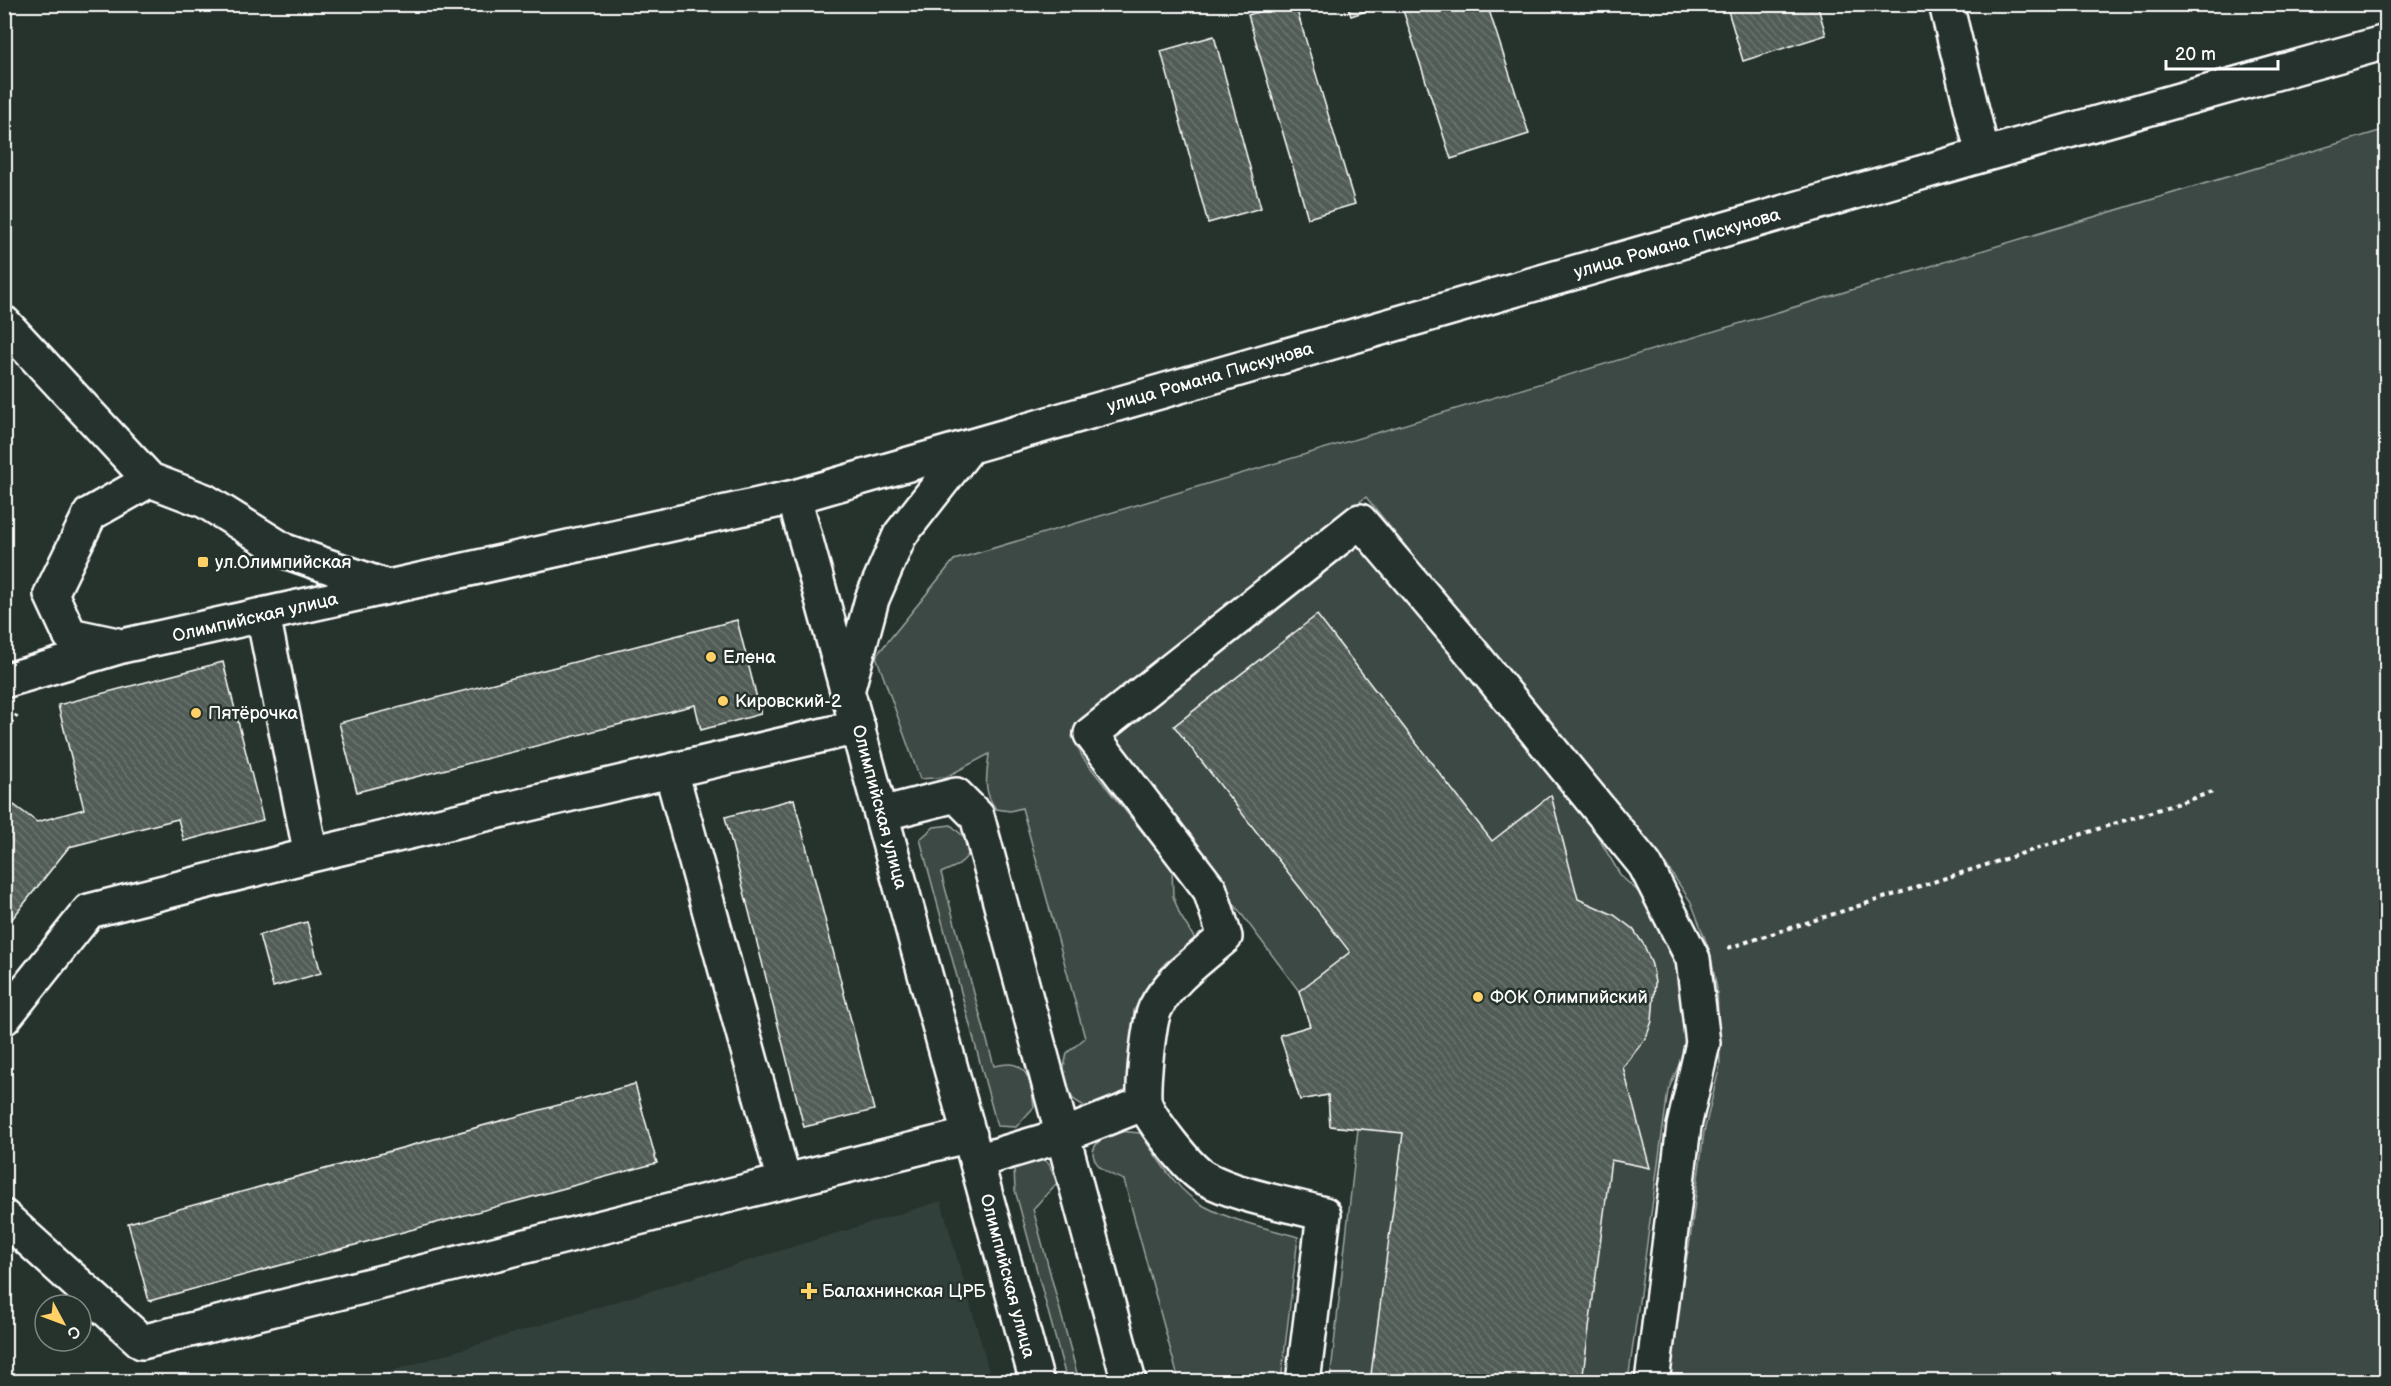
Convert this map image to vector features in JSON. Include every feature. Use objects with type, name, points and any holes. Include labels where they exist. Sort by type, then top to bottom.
[{"type":"street","points":[[1946,4],[1983,155]]},
{"type":"street","name":"улица Романа Пискунова","points":[[794,497],[1983,155],[2386,42]]},
{"type":"street","points":[[4,323],[150,480]]},
{"type":"street","points":[[848,690],[872,599],[900,536],[969,447]]},
{"type":"street","name":"Олимпийская улица","points":[[122,646],[70,635],[51,594],[90,514],[150,480],[205,501],[285,551],[387,587]]},
{"type":"street","name":"Олимпийская улица","points":[[4,681],[122,646],[794,497],[1037,1382]]},
{"type":"street","points":[[1302,1382],[1324,1214],[1248,1194],[1203,1178],[1173,1148],[1145,1103],[1145,1066],[1155,1009],[1179,975],[1225,937],[1210,890],[1091,734],[1360,520],[1645,865],[1693,959],[1703,1043],[1684,1126],[1652,1382]]},
{"type":"street","points":[[263,615],[311,855]]},
{"type":"street","points":[[4,1018],[89,911],[311,855],[858,727]]},
{"type":"street","points":[[671,771],[784,1182]]},
{"type":"street","points":[[881,814],[956,795],[977,816],[1129,1382]]},
{"type":"street","points":[[4,1217],[142,1342],[784,1182],[973,1148],[1064,1135],[1145,1103]]},
{"type":"path","points":[[1693,959],[2216,792]]},
{"type":"shaded area","points":[[2386,129],[2386,1381],[1669,1381],[1669,1355],[1690,1240],[1704,1132],[1720,1065],[1717,989],[1710,952],[1691,902],[1665,863],[1625,819],[1366,497],[1080,723],[1072,736],[1083,758],[1172,869],[1173,896],[1180,915],[1195,939],[1165,963],[1134,1010],[1130,1048],[1131,1086],[1115,1101],[1087,1108],[1073,1099],[1066,1087],[1064,1067],[1067,1053],[1085,1038],[1022,808],[1010,811],[996,809],[989,796],[986,783],[989,754],[946,777],[920,779],[876,656],[954,560]]},
{"type":"shaded area","name":"ФОК Олимпийский","points":[[1362,543],[1586,817],[1621,876],[1650,902],[1684,976],[1688,1043],[1668,1091],[1628,1381],[1330,1381],[1358,1129],[1330,1126],[1328,1095],[1300,1100],[1280,1035],[1310,1026],[1299,991],[1112,741]]},
{"type":"shaded area","points":[[951,825],[965,838],[968,855],[959,865],[941,873],[994,1066],[1016,1065],[1026,1073],[1031,1086],[1034,1107],[1016,1127],[997,1126],[920,839],[934,827]]},
{"type":"shaded area","points":[[1118,1131],[1140,1133],[1176,1183],[1204,1206],[1238,1220],[1298,1237],[1281,1381],[1179,1381],[1124,1180],[1104,1169],[1094,1157],[1097,1143]]},
{"type":"shaded area","points":[[1037,1155],[1049,1164],[1057,1183],[1033,1209],[1079,1381],[1067,1381],[1015,1190],[1014,1169],[1022,1160]]},
{"type":"shaded area","name":"Балахнинская ЦРБ","points":[[941,1201],[992,1381],[360,1381]]},
{"type":"building","points":[[1283,4],[1295,4],[1355,204],[1308,218],[1248,15]]},
{"type":"building","points":[[1347,4],[1387,4],[1351,16]]},
{"type":"building","points":[[1401,4],[1487,4],[1529,134],[1451,159]]},
{"type":"building","points":[[1726,4],[1817,4],[1826,35],[1743,61]]},
{"type":"building","points":[[1214,36],[1261,208],[1208,223],[1161,51]]},
{"type":"building","name":"ФОК Олимпийский","points":[[1317,615],[1492,841],[1551,795],[1578,899],[1614,915],[1633,929],[1644,945],[1652,965],[1655,983],[1652,1021],[1646,1038],[1623,1067],[1650,1168],[1611,1160],[1582,1382],[1370,1382],[1403,1133],[1330,1126],[1328,1095],[1300,1100],[1280,1035],[1310,1026],[1299,991],[1350,952],[1174,726]]},
{"type":"building","points":[[737,620],[761,714],[701,730],[695,705],[357,792],[339,723]]},
{"type":"building","points":[[223,662],[263,820],[184,841],[178,819],[69,847],[4,929],[4,818],[14,805],[37,822],[84,809],[58,705]]},
{"type":"building","points":[[794,799],[874,1110],[804,1127],[725,817]]},
{"type":"building","points":[[307,922],[321,973],[273,987],[259,935]]},
{"type":"building","points":[[635,1084],[657,1163],[149,1301],[128,1223]]},
{"type":"place","name":"ул.Олимпийская","points":[[203,562]]},
{"type":"place","name":"Елена","points":[[711,657]]},
{"type":"place","name":"Кировский-2","points":[[723,701]]},
{"type":"place","name":"Пятёрочка","points":[[196,713]]},
{"type":"place","name":"ФОК Олимпийский","points":[[1478,997]]},
{"type":"place","name":"Балахнинская ЦРБ","points":[[809,1291]]}]
